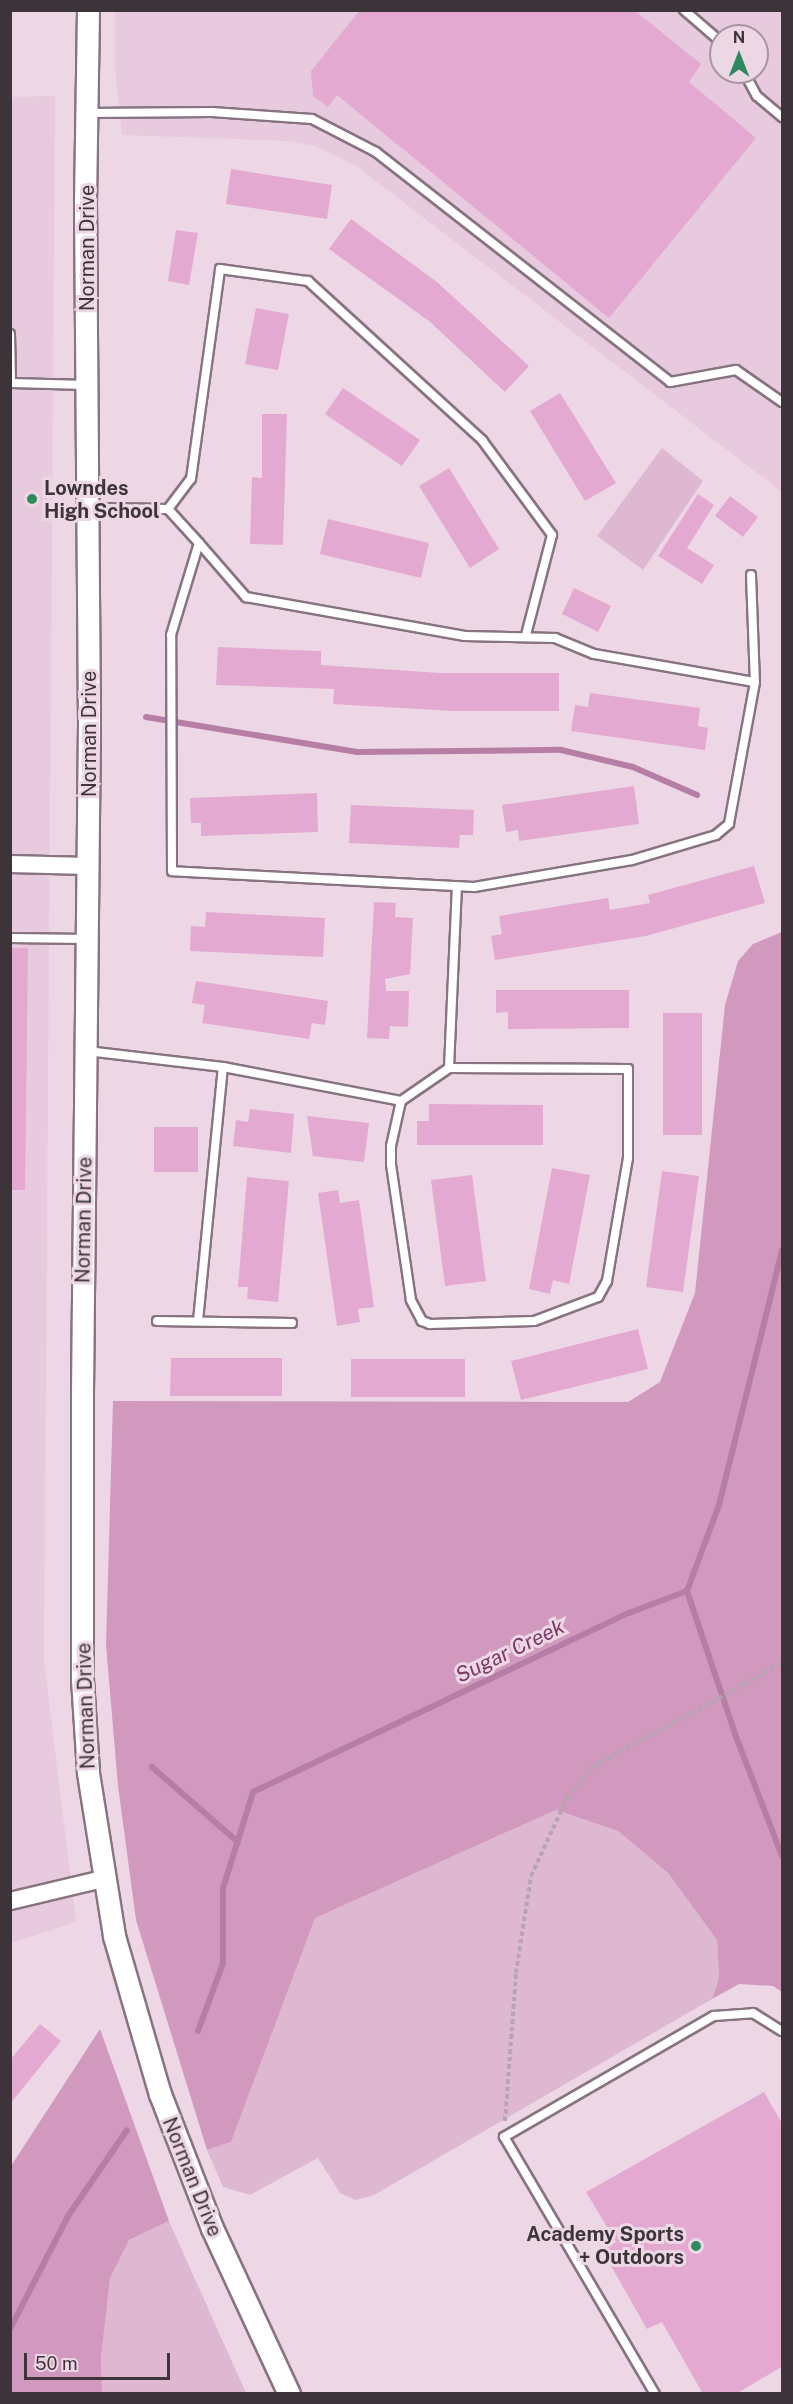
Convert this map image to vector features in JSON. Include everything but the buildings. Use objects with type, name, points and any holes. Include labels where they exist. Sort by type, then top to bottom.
[{"type":"street","name":"Norman Drive","points":[[88,10],[88,939],[82,1679],[88,1773],[103,1879],[134,2012],[160,2094],[212,2228],[289,2394]]},
{"type":"street","points":[[10,864],[88,866]]},
{"type":"street","points":[[10,1901],[103,1879]]},
{"type":"lane","points":[[684,10],[709,32]]},
{"type":"lane","points":[[750,84],[757,96],[783,117]]},
{"type":"lane","points":[[88,113],[212,112],[312,119],[376,152],[670,381],[736,370],[783,402]]},
{"type":"lane","points":[[168,509],[190,479],[220,269],[308,281],[482,440],[552,536],[526,634]]},
{"type":"lane","points":[[10,334],[11,383],[87,385]]},
{"type":"lane","points":[[89,508],[168,509],[246,597],[464,636],[526,634],[555,638],[594,654],[755,682]]},
{"type":"lane","points":[[200,543],[171,635],[174,711],[172,870],[457,886],[632,860],[724,831],[729,824],[755,682],[751,574]]},
{"type":"lane","points":[[449,1068],[457,886]]},
{"type":"lane","points":[[10,938],[88,939]]},
{"type":"lane","points":[[86,1051],[223,1067],[401,1101]]},
{"type":"lane","points":[[198,1321],[223,1067]]},
{"type":"lane","points":[[449,1068],[628,1069],[626,1169],[607,1281],[598,1297],[589,1304],[534,1321],[430,1324],[422,1321],[411,1300],[391,1164],[390,1146],[401,1101],[449,1068]]},
{"type":"lane","points":[[157,1321],[292,1323]]},
{"type":"lane","points":[[656,2394],[504,2137],[714,2016],[753,2013],[783,2031]]},
{"type":"path","points":[[504,2137],[516,1973],[531,1876],[567,1798],[593,1767],[783,1663]]},
{"type":"shaded area","points":[[115,11],[782,11],[782,492],[356,166],[315,146],[287,141],[122,135],[115,69]]},
{"type":"shaded area","points":[[55,96],[44,1661],[76,1922],[11,1943],[10,97]]},
{"type":"shaded area","points":[[662,448],[703,481],[643,570],[597,536]]},
{"type":"shaded area","points":[[782,932],[782,1992],[773,1986],[739,1984],[712,1999],[719,1978],[717,1940],[668,1873],[618,1831],[556,1810],[315,1918],[231,2142],[207,2150],[136,1920],[118,1786],[106,1645],[113,1401],[628,1402],[660,1382],[695,1293],[725,1005],[738,961],[753,944]]},
{"type":"shaded area","points":[[556,1810],[618,1831],[668,1873],[717,1940],[719,1978],[712,1999],[374,2195],[355,2200],[340,2193],[318,2158],[250,2195],[223,2187],[207,2150],[231,2142],[314,1918]]},
{"type":"shaded area","points":[[100,2029],[169,2221],[129,2240],[110,2278],[101,2358],[102,2393],[11,2393],[11,2166]]},
{"type":"shaded area","points":[[169,2221],[246,2393],[102,2394],[101,2358],[109,2278],[129,2240]]},
{"type":"waterway","points":[[146,717],[357,752],[561,750],[633,767],[697,795]]},
{"type":"waterway","name":"Sugar Creek","points":[[198,2031],[223,1963],[223,1888],[253,1792],[629,1613],[687,1591],[719,1505],[782,1250]]},
{"type":"waterway","points":[[687,1591],[735,1734],[782,1856]]},
{"type":"waterway","points":[[152,1767],[238,1842]]},
{"type":"waterway","points":[[10,2329],[68,2216],[127,2130]]},
{"type":"place","name":"Lowndes High School","points":[[32,499]]},
{"type":"place","name":"Academy Sports + Outdoors","points":[[696,2246]]}]
